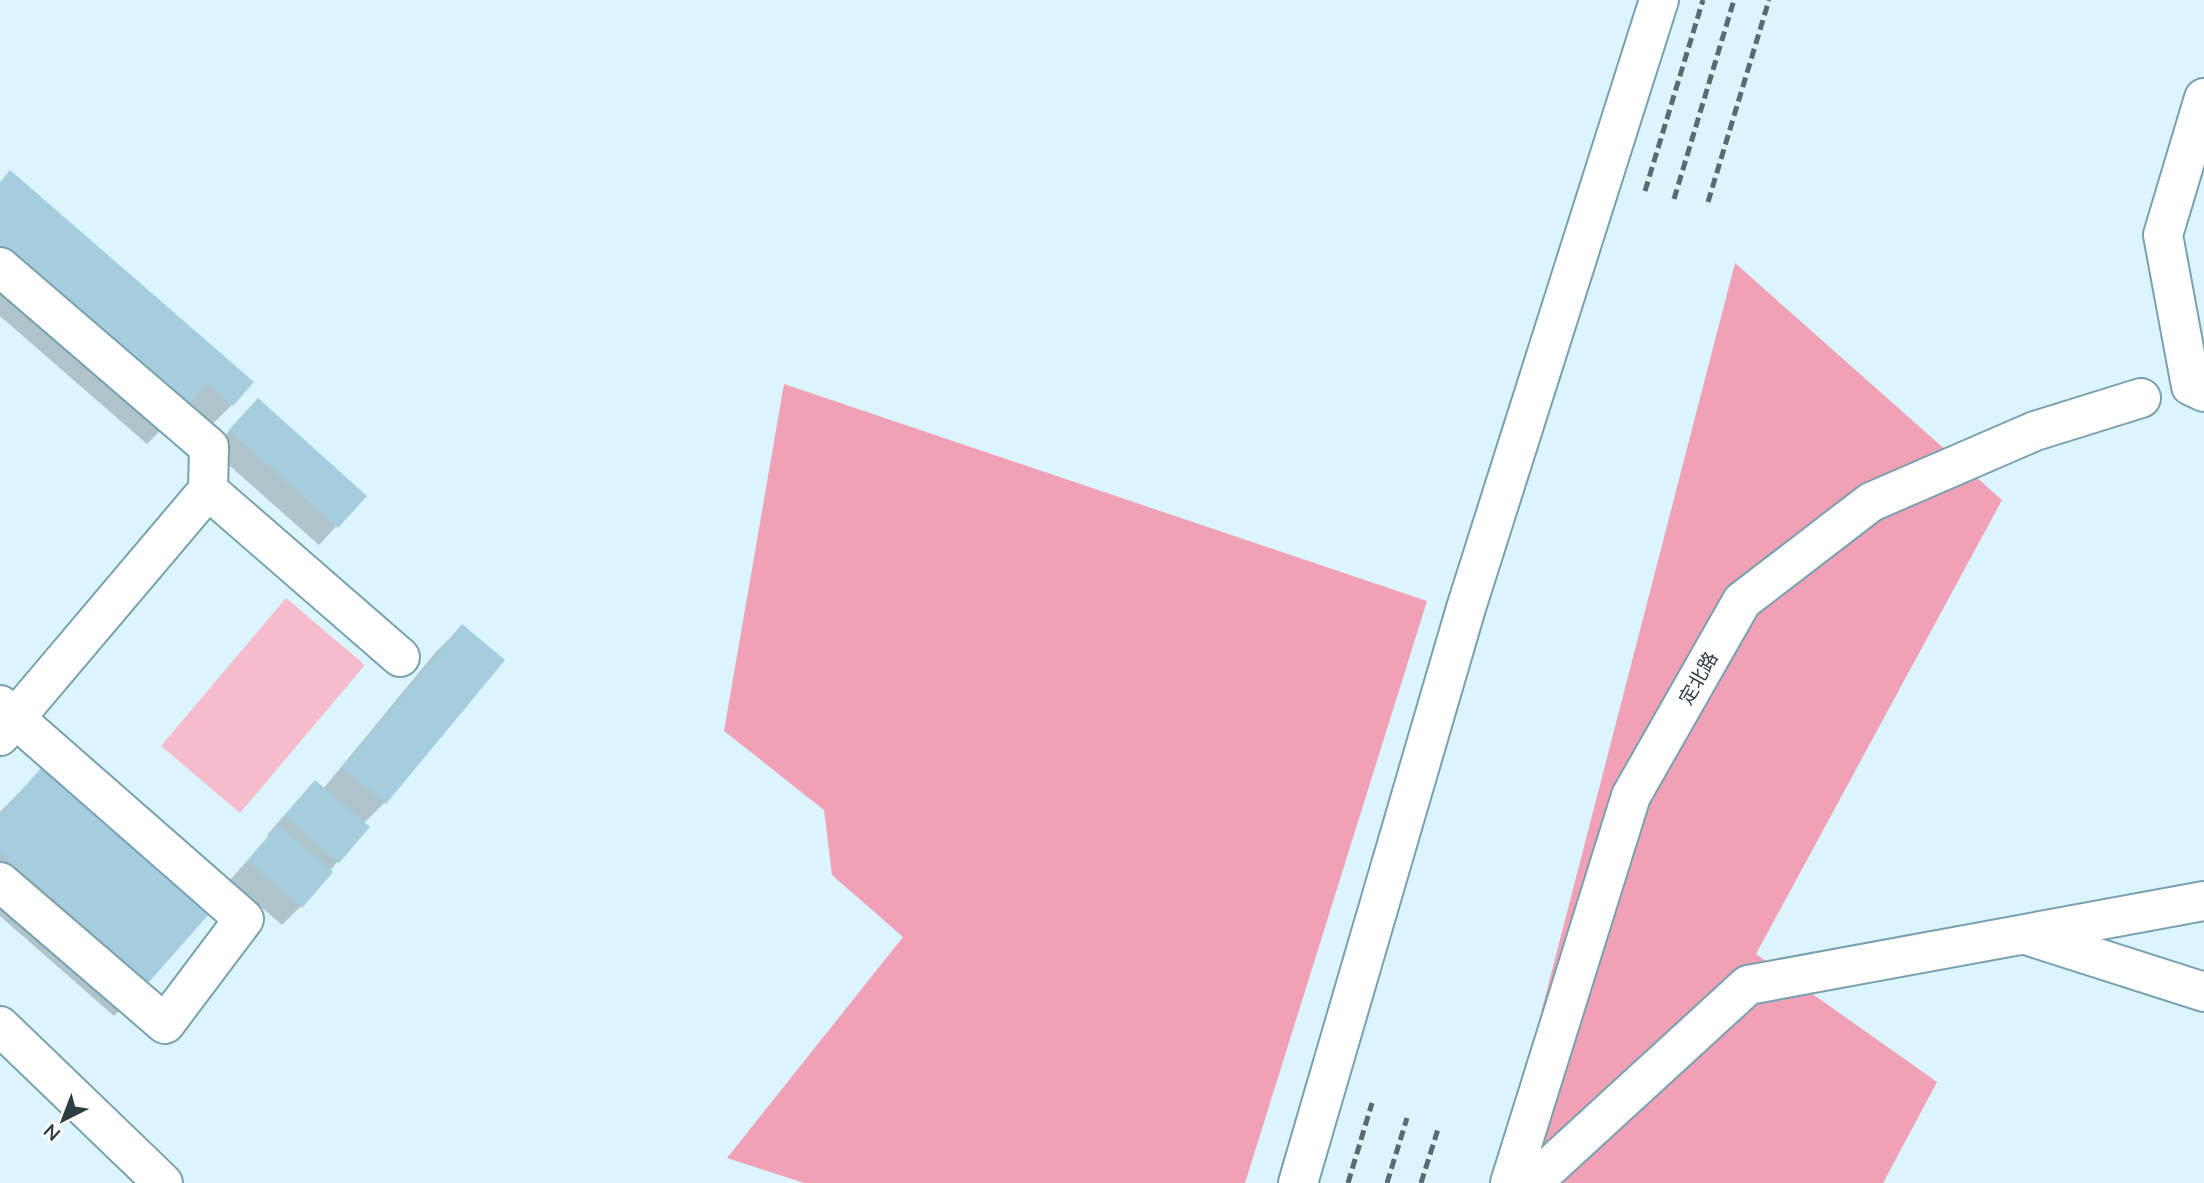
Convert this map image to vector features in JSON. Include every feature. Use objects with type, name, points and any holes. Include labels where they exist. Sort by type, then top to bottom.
[{"type":"street","points":[[1298,1183],[1466,608],[1659,0]]},
{"type":"street","points":[[2197,389],[2163,235],[2204,98]]},
{"type":"street","points":[[0,267],[209,447],[208,490],[5,720],[244,919],[165,1024],[0,882]]},
{"type":"street","name":"定北路","points":[[1510,1183],[1631,796],[1742,601],[1871,502],[2035,431],[2141,398]]},
{"type":"street","points":[[208,490],[400,657]]},
{"type":"street","points":[[1532,1183],[1748,985],[2204,901]]},
{"type":"street","points":[[2024,934],[2204,992]]},
{"type":"street","points":[[0,1026],[163,1183]]},
{"type":"shaded area","points":[[1735,263],[2002,500],[1756,954],[1937,1082],[1883,1183],[1497,1183]]},
{"type":"shaded area","points":[[784,384],[1427,601],[1245,1183],[804,1183],[727,1158],[903,937],[832,875],[824,810],[724,731]]},
{"type":"shaded area","points":[[286,598],[365,665],[240,813],[161,746]]},
{"type":"building","points":[[10,170],[254,382],[233,406],[207,383],[183,411],[0,252],[0,182]]},
{"type":"building","points":[[258,398],[367,496],[338,528],[229,430]]},
{"type":"building","points":[[462,624],[505,660],[386,804],[342,768]]},
{"type":"building","points":[[42,767],[210,913],[149,982],[0,852],[0,815]]},
{"type":"building","points":[[315,780],[370,827],[339,863],[284,816]]},
{"type":"building","points":[[278,825],[333,872],[302,908],[247,861]]},
{"type":"railway","points":[[1645,191],[1703,0]]},
{"type":"railway","points":[[1674,199],[1734,0]]},
{"type":"railway","points":[[1708,202],[1769,0]]},
{"type":"railway","points":[[1348,1183],[1372,1103]]},
{"type":"railway","points":[[1387,1183],[1407,1118]]},
{"type":"railway","points":[[1421,1183],[1439,1126]]}]
